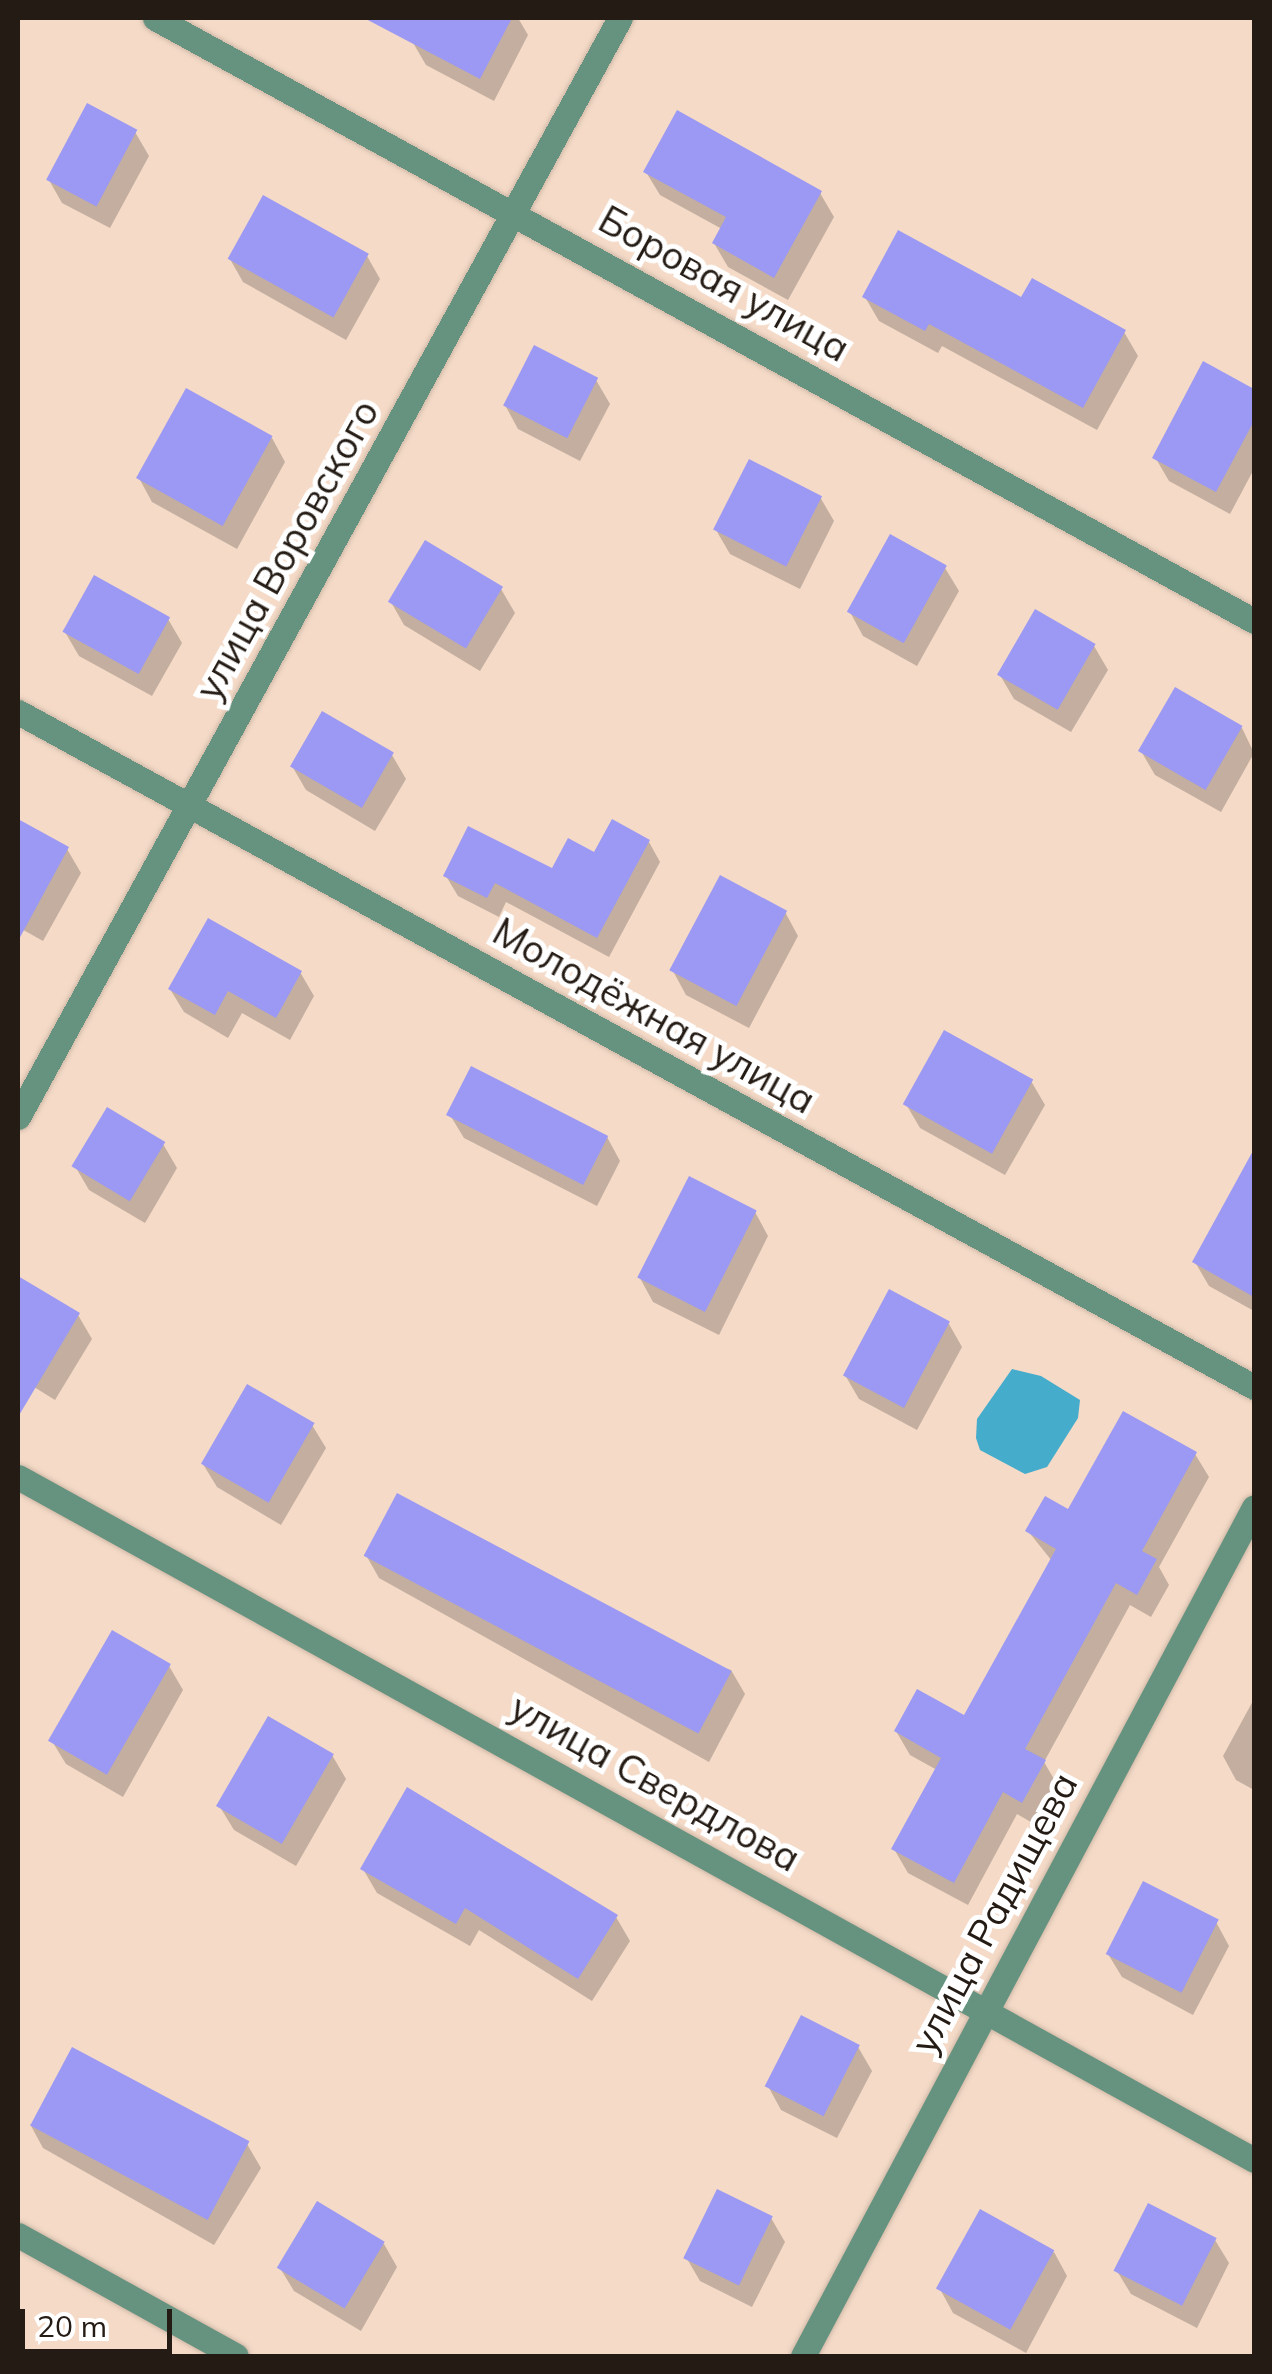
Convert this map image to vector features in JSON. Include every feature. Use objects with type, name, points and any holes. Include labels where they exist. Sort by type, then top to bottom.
[{"type":"street","name":"Боровая улица","points":[[156,18],[516,211],[1254,621]]},
{"type":"street","name":"улица Воровского","points":[[18,1117],[620,18]]},
{"type":"street","name":"Молодёжная улица","points":[[18,712],[1254,1387]]},
{"type":"street","name":"улица Свердлова","points":[[18,1477],[986,2007],[1254,2160]]},
{"type":"street","name":"улица Радищева","points":[[803,2356],[1254,1508]]},
{"type":"street","points":[[18,2235],[236,2356]]},
{"type":"water","points":[[1012,1369],[1041,1376],[1080,1400],[1078,1418],[1047,1467],[1025,1474],[980,1450],[976,1438],[977,1419]]},
{"type":"building","points":[[364,18],[512,18],[480,79]]},
{"type":"building","points":[[87,103],[137,130],[96,207],[46,180]]},
{"type":"building","points":[[677,110],[822,191],[774,278],[712,243],[726,217],[643,172]]},
{"type":"building","points":[[263,195],[369,254],[333,318],[228,259]]},
{"type":"building","points":[[898,230],[1021,297],[1032,278],[1126,330],[1083,408],[929,324],[925,331],[862,297]]},
{"type":"building","points":[[534,345],[598,378],[567,438],[503,406]]},
{"type":"building","points":[[1203,361],[1254,389],[1254,421],[1216,492],[1152,458]]},
{"type":"building","points":[[186,388],[273,436],[223,526],[136,478]]},
{"type":"building","points":[[749,459],[822,496],[786,567],[713,529]]},
{"type":"building","points":[[890,534],[947,566],[904,643],[847,612]]},
{"type":"building","points":[[425,540],[503,587],[466,649],[388,602]]},
{"type":"building","points":[[94,575],[170,617],[139,674],[62,632]]},
{"type":"building","points":[[1035,609],[1096,644],[1058,710],[997,675]]},
{"type":"building","points":[[1175,687],[1243,726],[1206,790],[1138,751]]},
{"type":"building","points":[[322,711],[394,752],[362,808],[290,766]]},
{"type":"building","points":[[18,819],[69,847],[18,941]]},
{"type":"building","points":[[612,819],[650,840],[597,938],[495,883],[487,898],[443,876],[468,826],[552,868],[568,838],[594,852]]},
{"type":"building","points":[[720,875],[787,911],[736,1006],[669,970]]},
{"type":"building","points":[[208,918],[302,971],[276,1018],[228,991],[215,1015],[168,989]]},
{"type":"building","points":[[944,1030],[1033,1079],[992,1154],[903,1104]]},
{"type":"building","points":[[471,1066],[608,1136],[583,1185],[446,1115]]},
{"type":"building","points":[[107,1107],[165,1142],[130,1201],[71,1166]]},
{"type":"building","points":[[1254,1149],[1254,1297],[1192,1262]]},
{"type":"building","points":[[689,1176],[757,1211],[705,1312],[637,1278]]},
{"type":"building","points":[[18,1276],[80,1313],[18,1417]]},
{"type":"building","points":[[889,1289],[950,1321],[904,1408],[843,1376]]},
{"type":"building","points":[[247,1384],[315,1423],[269,1503],[201,1464]]},
{"type":"building","points":[[1123,1411],[1197,1452],[1142,1551],[1157,1559],[1137,1595],[1116,1583],[1025,1749],[1046,1760],[1022,1803],[1003,1792],[954,1883],[891,1849],[941,1758],[894,1731],[917,1689],[964,1715],[1056,1549],[1025,1531],[1045,1496],[1068,1509]]},
{"type":"building","points":[[397,1493],[732,1671],[698,1734],[364,1556]]},
{"type":"building","points":[[112,1630],[171,1664],[107,1775],[48,1741]]},
{"type":"building","points":[[268,1716],[334,1754],[282,1844],[216,1806]]},
{"type":"building","points":[[407,1787],[618,1915],[578,1979],[465,1908],[456,1924],[360,1869]]},
{"type":"building","points":[[1143,1881],[1219,1920],[1182,1993],[1106,1954]]},
{"type":"building","points":[[801,2015],[860,2045],[823,2116],[765,2086]]},
{"type":"building","points":[[72,2047],[249,2141],[208,2220],[30,2126]]},
{"type":"building","points":[[717,2189],[773,2216],[739,2285],[683,2258]]},
{"type":"building","points":[[317,2201],[385,2242],[345,2309],[277,2268]]},
{"type":"building","points":[[1148,2203],[1217,2238],[1182,2306],[1113,2271]]},
{"type":"building","points":[[980,2209],[1054,2250],[1010,2330],[936,2289]]}]
